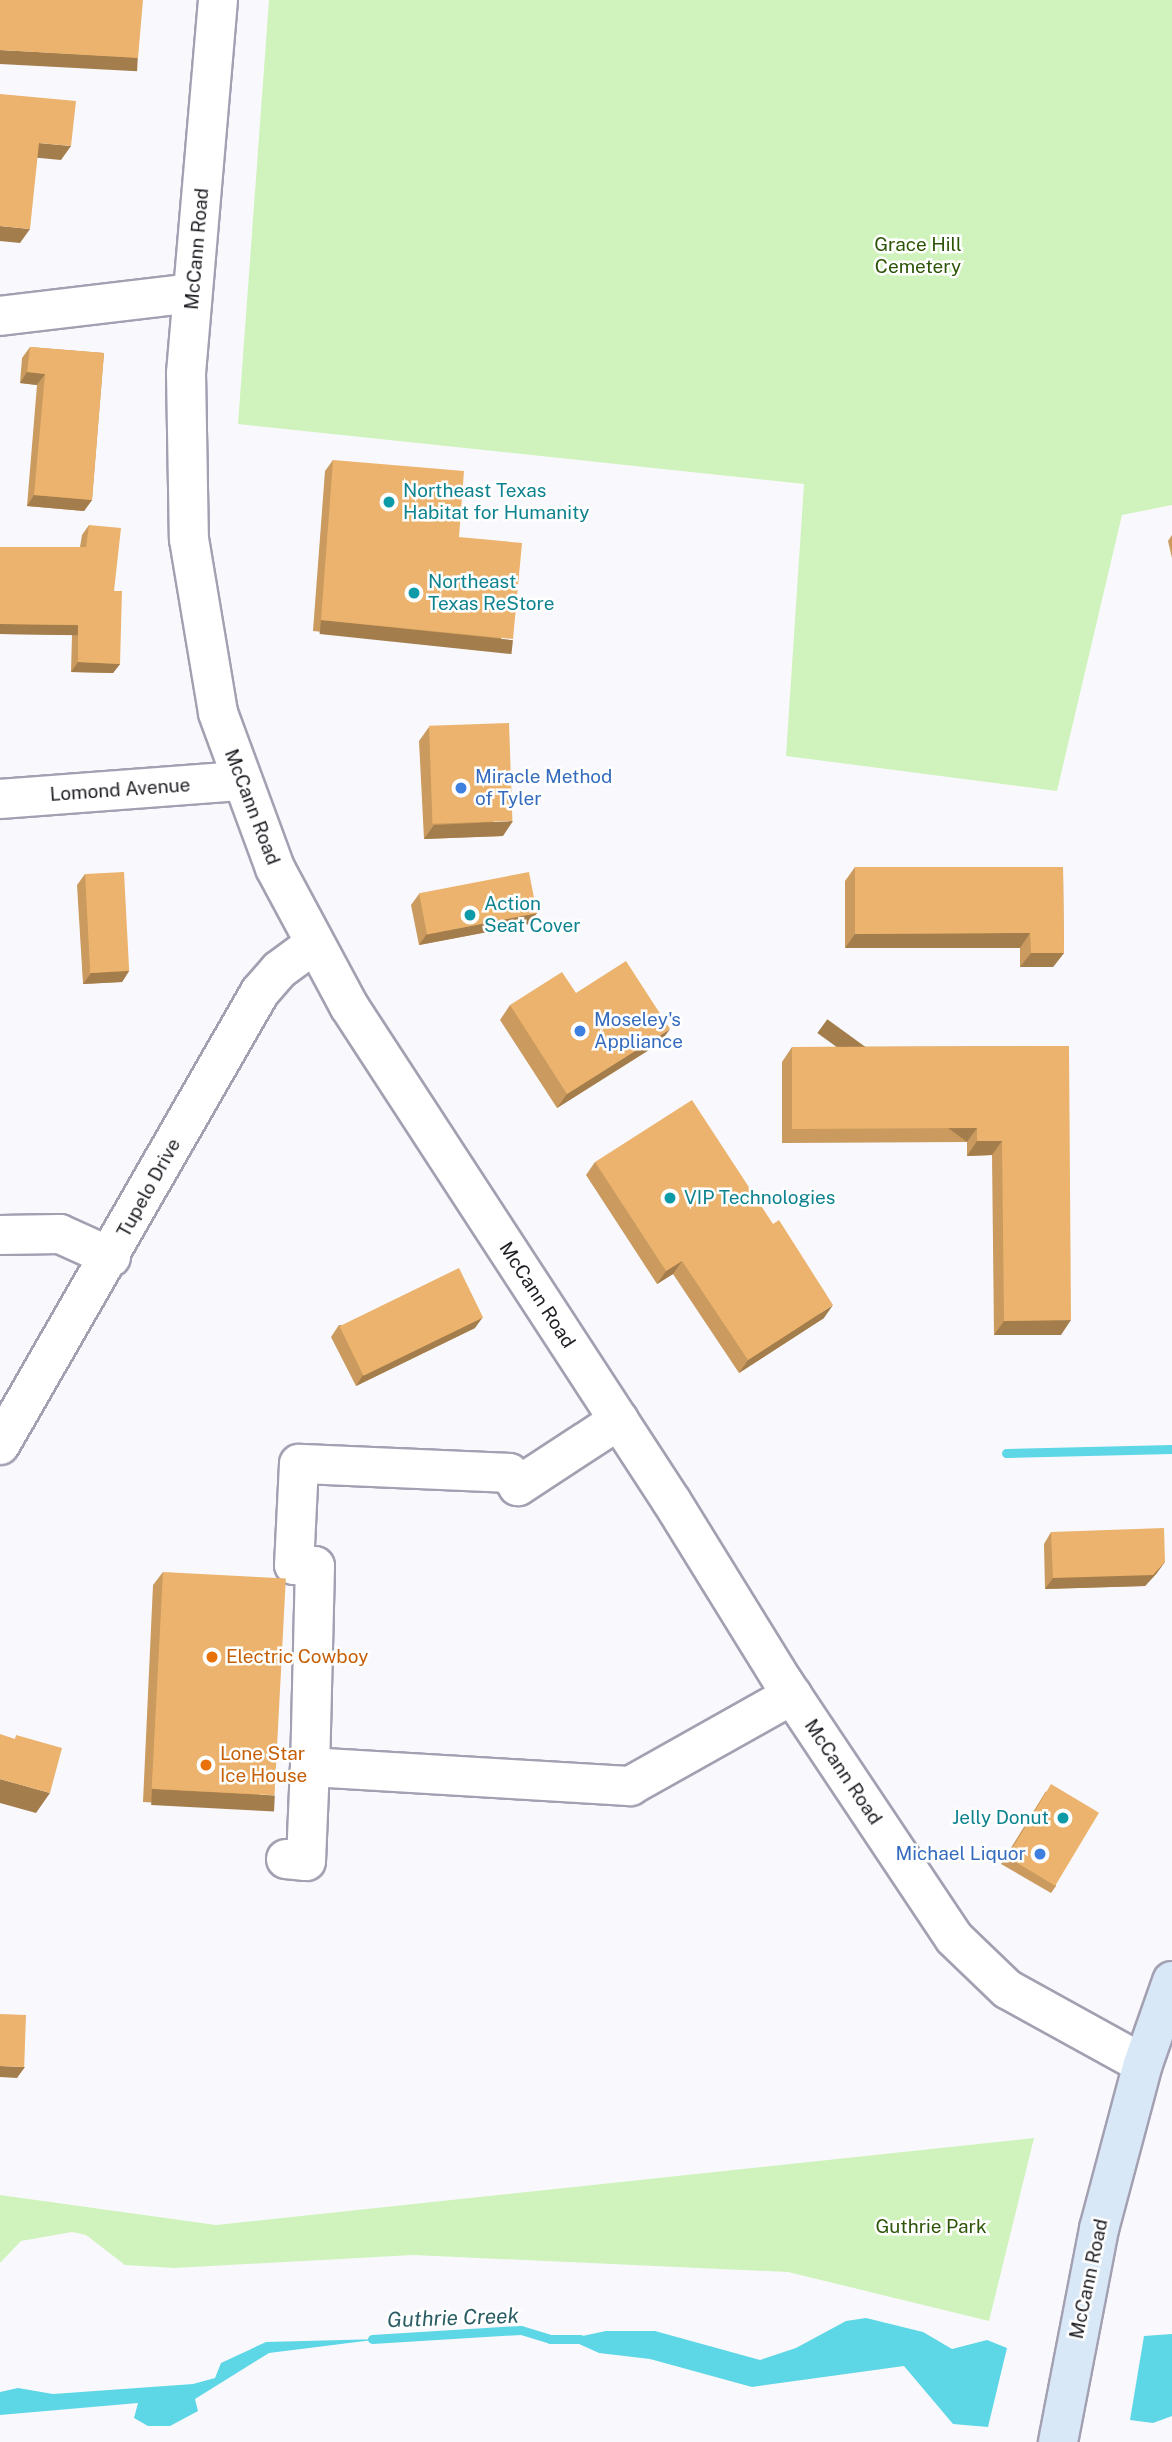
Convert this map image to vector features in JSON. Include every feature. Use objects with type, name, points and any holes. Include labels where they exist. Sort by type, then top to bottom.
[{"type":"main road","points":[[1143,2064],[1172,1981]]},
{"type":"main road","name":"McCann Road","points":[[1058,2442],[1084,2291],[1143,2064]]},
{"type":"street","name":"McCann Road","points":[[218,0],[192,293],[184,443],[192,575],[218,713],[240,781],[275,868],[313,945],[619,1420],[792,1695],[974,1962],[1043,2011],[1143,2064]]},
{"type":"street","points":[[0,316],[192,293]]},
{"type":"street","name":"Lomond Avenue","points":[[0,799],[240,781]]},
{"type":"street","name":"Tupelo Drive","points":[[0,1445],[111,1257],[260,992],[279,970],[313,945]]},
{"type":"street","points":[[0,1235],[60,1234],[111,1257]]},
{"type":"street","points":[[286,1859],[306,1861],[310,1767],[315,1566],[294,1565],[299,1464],[509,1473],[518,1486],[619,1420]]},
{"type":"street","points":[[310,1767],[630,1786],[792,1695]]},
{"type":"green space","name":"Grace Hill Cemetery","points":[[269,0],[1172,0],[1172,505],[1122,515],[1057,791],[786,756],[804,484],[238,424]]},
{"type":"green space","name":"Guthrie Park","points":[[1034,2138],[989,2321],[788,2272],[413,2255],[174,2268],[125,2265],[86,2235],[72,2232],[21,2241],[0,2263],[0,2195],[216,2225]]},
{"type":"water","points":[[866,2318],[923,2332],[952,2349],[987,2340],[1007,2348],[988,2427],[953,2424],[904,2366],[752,2387],[650,2359],[599,2353],[568,2339],[606,2331],[655,2331],[760,2360],[796,2348],[846,2321]]},
{"type":"water","points":[[1172,2334],[1172,2416],[1153,2423],[1130,2420],[1144,2336]]},
{"type":"water","points":[[381,2339],[269,2353],[195,2399],[198,2411],[170,2426],[148,2426],[134,2418],[138,2403],[0,2415],[0,2392],[18,2388],[53,2394],[193,2384],[215,2378],[221,2363],[266,2342]]},
{"type":"building","points":[[0,0],[143,0],[138,58],[0,50]]},
{"type":"building","points":[[0,94],[76,101],[71,146],[39,143],[30,229],[0,226]]},
{"type":"building","points":[[30,347],[104,353],[92,500],[34,495],[45,374],[27,372]]},
{"type":"building","points":[[333,460],[464,471],[459,537],[522,543],[513,639],[321,620]]},
{"type":"building","points":[[89,525],[121,528],[114,591],[122,591],[120,664],[78,662],[78,625],[0,624],[0,547],[86,547]]},
{"type":"building","name":"Miracle Method of Tyler","points":[[509,723],[512,821],[432,824],[429,726]]},
{"type":"building","points":[[855,867],[1063,867],[1064,953],[1031,953],[1030,933],[855,934]]},
{"type":"building","points":[[124,872],[129,971],[90,973],[85,874]]},
{"type":"building","name":"Action Seat Cover","points":[[529,872],[537,913],[427,935],[419,893]]},
{"type":"building","name":"Moseley's Appliance","points":[[626,961],[670,1029],[567,1094],[510,1005],[562,972],[576,993]]},
{"type":"building","points":[[1069,1046],[1071,1320],[1004,1321],[1002,1141],[977,1141],[977,1128],[792,1129],[792,1047]]},
{"type":"building","points":[[692,1100],[773,1224],[779,1220],[833,1305],[748,1360],[682,1261],[666,1271],[595,1162]]},
{"type":"building","points":[[459,1268],[483,1317],[364,1376],[339,1326]]},
{"type":"building","points":[[1164,1528],[1165,1562],[1153,1575],[1053,1578],[1051,1532]]},
{"type":"building","points":[[163,1572],[286,1578],[274,1795],[152,1789]]},
{"type":"building","points":[[0,1734],[15,1739],[16,1735],[62,1748],[50,1793],[0,1779]]},
{"type":"building","points":[[1051,1784],[1099,1813],[1055,1886],[1007,1857]]},
{"type":"building","points":[[0,2014],[26,2015],[24,2067],[0,2066]]},
{"type":"waterway","points":[[1006,1453],[1172,1449]]},
{"type":"waterway","name":"Guthrie Creek","points":[[372,2339],[521,2330],[550,2339],[580,2339]]},
{"type":"place","name":"Northeast Texas Habitat for Humanity","points":[[389,502]]},
{"type":"place","name":"Northeast Texas ReStore","points":[[414,593]]},
{"type":"place","name":"Miracle Method of Tyler","points":[[461,788]]},
{"type":"place","name":"Action Seat Cover","points":[[470,915]]},
{"type":"place","name":"Moseley's Appliance","points":[[580,1031]]},
{"type":"place","name":"VIP Technologies","points":[[670,1198]]},
{"type":"place","name":"Electric Cowboy","points":[[212,1657]]},
{"type":"place","name":"Lone Star Ice House","points":[[206,1765]]},
{"type":"place","name":"Jelly Donut","points":[[1063,1818]]},
{"type":"place","name":"Michael Liquor","points":[[1040,1854]]}]
